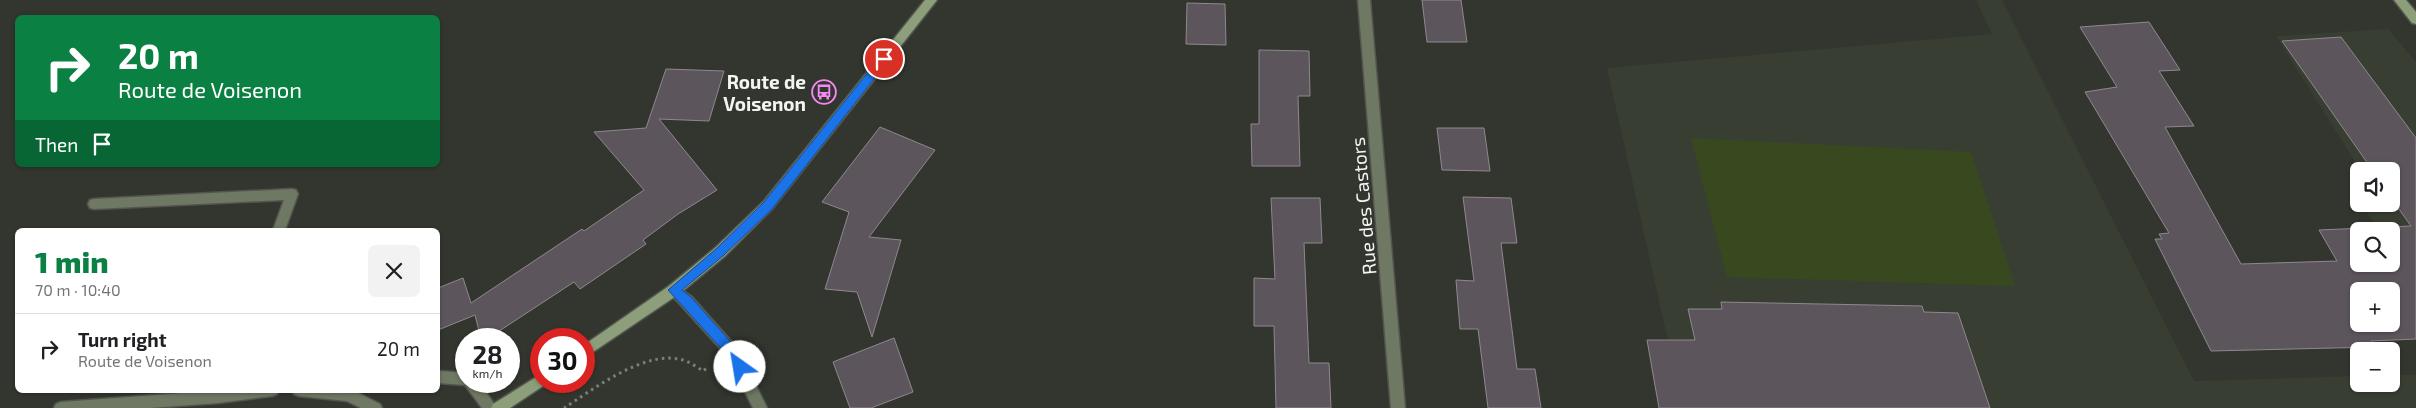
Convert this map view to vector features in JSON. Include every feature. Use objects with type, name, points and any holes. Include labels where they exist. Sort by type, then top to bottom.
[{"type":"street","points":[[595,344],[674,290],[720,252],[768,205],[931,0]]},
{"type":"street","name":"Rue des Castors","points":[[1364,0],[1398,408]]},
{"type":"street","points":[[2400,0],[2416,20]]},
{"type":"street","points":[[94,204],[292,194],[280,228]]},
{"type":"street","points":[[674,290],[687,300],[733,353],[760,408]]},
{"type":"street","points":[[440,377],[455,378]]},
{"type":"street","points":[[498,408],[530,387]]},
{"type":"street","points":[[61,408],[219,393]]},
{"type":"street","points":[[329,393],[349,395],[375,408]]},
{"type":"street","points":[[479,393],[490,408]]},
{"type":"path","points":[[564,408],[617,375],[650,361],[680,358],[703,370],[733,353]]},
{"type":"shaded area","points":[[1976,0],[2002,0],[2194,381],[2350,376],[2350,392],[2400,392],[2400,375],[2416,375],[2416,408],[1683,408],[1607,68],[1992,34]]},
{"type":"shaded area","points":[[2388,29],[2416,62],[2416,285],[2400,250],[2400,222],[2374,222],[2366,212],[2400,212],[2400,162],[2355,162],[2276,36]]},
{"type":"green space","points":[[1691,138],[1971,152],[2015,286],[1727,277]]},
{"type":"building","points":[[1422,0],[1461,0],[1467,42],[1427,42]]},
{"type":"building","points":[[1187,3],[1225,4],[1226,45],[1186,44]]},
{"type":"building","points":[[2149,22],[2180,70],[2159,71],[2194,126],[2165,127],[2241,264],[2337,261],[2319,230],[2350,229],[2350,272],[2400,272],[2400,226],[2411,226],[2400,211],[2400,162],[2367,162],[2282,41],[2341,37],[2416,138],[2416,339],[2350,342],[2350,348],[2211,351],[2155,239],[2162,239],[2159,234],[2169,233],[2085,92],[2117,87],[2080,27]]},
{"type":"building","points":[[1259,50],[1309,51],[1310,96],[1298,96],[1300,166],[1252,166],[1251,124],[1259,124]]},
{"type":"building","points":[[666,69],[724,71],[709,121],[659,119],[717,190],[678,214],[643,240],[646,244],[580,289],[574,282],[504,328],[478,328],[475,315],[440,329],[440,287],[463,278],[471,303],[582,229],[584,231],[644,190],[594,132],[646,128]]},
{"type":"building","points":[[880,127],[935,150],[869,237],[901,240],[872,337],[857,292],[825,289],[849,212],[822,202]]},
{"type":"building","points":[[1437,128],[1484,128],[1490,171],[1442,170]]},
{"type":"building","points":[[1463,197],[1511,198],[1517,243],[1501,243],[1517,369],[1535,369],[1541,408],[1488,408],[1478,329],[1460,329],[1456,280],[1474,281]]},
{"type":"building","points":[[1271,198],[1320,198],[1322,243],[1304,243],[1309,363],[1329,363],[1331,408],[1276,408],[1274,326],[1254,326],[1254,278],[1275,279]]},
{"type":"building","points":[[1721,302],[1922,306],[1924,312],[1958,313],[1990,408],[1659,408],[1647,340],[1695,340],[1688,309],[1722,309]]},
{"type":"building","points":[[894,338],[913,392],[871,408],[850,408],[833,362]]},
{"type":"place","name":"Route de Voisenon","points":[[824,92]]},
{"type":"route","points":[[740,367],[733,353],[687,300],[674,290],[720,252],[768,205],[884,59]]}]
